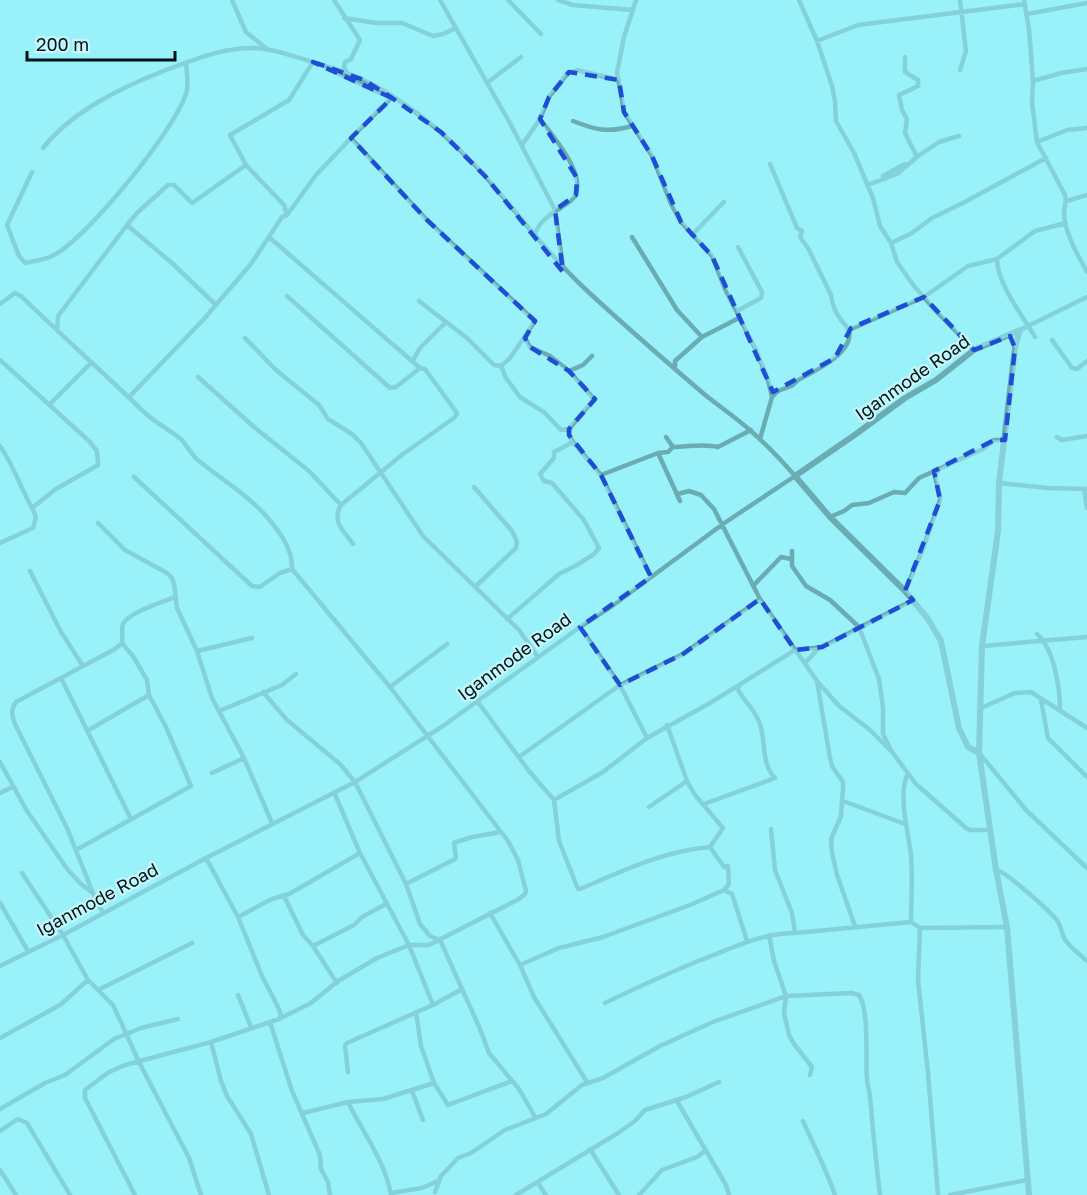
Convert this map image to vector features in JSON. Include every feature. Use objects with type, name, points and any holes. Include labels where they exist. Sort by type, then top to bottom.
[{"type":"street","points":[[232,0],[246,32],[267,49]]},
{"type":"street","points":[[334,0],[360,40],[351,59],[345,62],[344,67],[347,73]]},
{"type":"street","points":[[440,0],[522,145],[555,210],[563,267]]},
{"type":"street","points":[[508,0],[541,34]]},
{"type":"street","points":[[558,0],[573,5],[633,10]]},
{"type":"street","points":[[636,0],[617,73],[622,106],[652,156],[674,211],[712,256],[724,289],[756,350],[772,397]]},
{"type":"street","points":[[799,0],[817,41],[835,101],[836,122],[854,153],[868,185],[880,226],[891,243],[903,272],[974,350]]},
{"type":"street","points":[[960,0],[966,51],[960,70]]},
{"type":"street","points":[[817,41],[858,25],[1024,2],[1027,14],[1033,81],[1032,104],[1037,142],[1067,201],[1064,214],[1066,224],[1071,241],[1087,272]]},
{"type":"street","points":[[1027,14],[1087,3]]},
{"type":"street","points":[[344,18],[358,18],[376,23],[402,23],[433,36],[456,28]]},
{"type":"street","points":[[353,28],[358,18]]},
{"type":"street","points":[[43,148],[55,132],[72,118],[123,90],[186,63],[227,50],[267,49],[347,73],[378,88],[441,132],[472,162],[563,267],[596,299],[718,405],[751,430],[795,476],[830,518],[905,591],[938,633],[959,728],[968,747],[979,753],[1026,810],[1087,868]]},
{"type":"street","points":[[487,83],[521,57]]},
{"type":"street","points":[[905,57],[905,72],[918,80],[918,86],[899,95],[902,110],[907,119],[905,133],[917,157]]},
{"type":"street","points":[[130,396],[216,305],[254,260],[282,217],[288,215],[316,175],[392,98],[313,62]]},
{"type":"street","points":[[288,215],[284,205],[246,165],[230,135],[289,100],[313,62]]},
{"type":"street","points":[[32,172],[7,225],[25,263],[51,256],[87,228],[154,149],[187,89],[186,63]]},
{"type":"street","points":[[1033,81],[1087,69]]},
{"type":"street","points":[[522,145],[540,119],[549,97],[569,72],[577,70],[619,80]]},
{"type":"street","points":[[535,234],[538,226],[576,195],[578,188],[577,178],[564,153],[540,119]]},
{"type":"street","points":[[573,121],[597,130],[614,131],[632,126]]},
{"type":"street","points":[[1037,142],[1067,130],[1087,128]]},
{"type":"street","points":[[868,185],[897,174],[939,142],[959,136]]},
{"type":"street","points":[[351,138],[426,219],[535,321],[510,358],[501,366],[494,365],[467,338],[419,301]]},
{"type":"street","points":[[891,243],[912,233],[932,218],[1046,159]]},
{"type":"street","points":[[760,439],[772,397],[777,391],[791,386],[835,358],[849,338],[849,330],[836,312],[831,302],[831,295],[808,248],[800,237],[802,231],[797,228],[770,164]]},
{"type":"street","points":[[57,331],[58,316],[136,213],[168,185],[174,186],[192,203],[246,165]]},
{"type":"street","points":[[1067,201],[1087,195]]},
{"type":"street","points":[[692,235],[724,202]]},
{"type":"street","points":[[552,204],[562,206]]},
{"type":"street","points":[[849,330],[924,297],[963,269],[997,259],[1035,231],[1066,224]]},
{"type":"street","points":[[0,227],[7,225]]},
{"type":"street","points":[[128,225],[216,305]]},
{"type":"street","points":[[269,237],[297,259],[395,347],[414,360],[420,368],[425,369],[455,408],[457,415],[403,454],[341,505],[337,511],[337,522],[353,544]]},
{"type":"street","points":[[632,237],[677,310],[702,337]]},
{"type":"street","points":[[737,311],[761,298],[762,292],[738,247]]},
{"type":"street","points":[[997,259],[1003,283],[1035,337]]},
{"type":"street","points":[[0,304],[15,293],[21,296],[91,363],[130,396],[147,415],[183,442],[198,460],[213,470],[266,516],[286,544],[291,555],[292,569],[390,687],[501,832],[516,854],[526,891],[523,897],[429,945],[409,945],[377,958],[337,983],[311,1003],[279,1019],[211,1042],[125,1065],[109,1072],[86,1088],[84,1093],[135,1195]]},
{"type":"street","points":[[287,296],[390,388],[396,387],[420,368]]},
{"type":"street","points":[[1029,1195],[1007,927],[996,870],[979,753],[982,646],[998,531],[999,483],[1015,348],[1020,330],[1028,324],[1087,297]]},
{"type":"street","points":[[675,367],[675,361],[702,337],[739,318]]},
{"type":"street","points":[[414,360],[420,348],[446,322]]},
{"type":"street","name":"Iganmode Road","points":[[0,966],[355,782],[428,736],[612,606],[723,524],[905,398],[936,380],[974,350],[1020,330]]},
{"type":"street","points":[[1010,336],[1015,348]]},
{"type":"street","points":[[245,338],[276,370],[319,405],[328,419],[352,434],[423,536],[519,630],[538,657]]},
{"type":"street","points":[[525,338],[530,347],[550,356],[569,371],[594,399],[569,429],[569,435],[602,475],[651,577]]},
{"type":"street","points":[[1052,340],[1072,368],[1077,369],[1087,361]]},
{"type":"street","points":[[569,371],[583,365],[592,356]]},
{"type":"street","points":[[0,360],[96,451],[98,465],[56,489],[32,508]]},
{"type":"street","points":[[49,405],[91,363]]},
{"type":"street","points":[[501,366],[509,384],[525,402],[545,413],[561,430],[569,429]]},
{"type":"street","points":[[198,377],[254,427],[309,471],[341,505]]},
{"type":"street","points":[[770,388],[777,391]]},
{"type":"street","points":[[602,475],[658,453],[668,452],[673,447],[697,447],[709,444],[718,447],[751,430]]},
{"type":"street","points":[[1056,437],[1062,440],[1087,436]]},
{"type":"street","points":[[666,437],[673,447]]},
{"type":"street","points":[[830,518],[852,505],[868,503],[894,492],[905,493],[919,478],[983,449],[994,440],[1005,440]]},
{"type":"street","points":[[507,619],[559,574],[594,554],[599,548],[584,520],[552,483],[544,481],[540,474],[554,458],[554,452],[573,442]]},
{"type":"street","points":[[0,446],[14,466],[15,476],[36,517],[33,528],[0,543]]},
{"type":"street","points":[[658,453],[680,501]]},
{"type":"street","points":[[905,591],[940,501],[941,495],[935,484],[934,474],[939,469]]},
{"type":"street","points":[[134,477],[252,586],[258,588],[280,573],[292,569]]},
{"type":"street","points":[[999,483],[1085,489],[1087,508]]},
{"type":"street","points":[[474,487],[512,531],[517,542],[516,548],[475,587]]},
{"type":"street","points":[[678,494],[689,491],[701,495],[714,509],[760,599],[817,681],[839,706],[869,729],[892,752],[916,784],[966,828],[990,830]]},
{"type":"street","points":[[98,523],[125,550],[172,578],[177,608],[197,651],[212,698],[244,758],[272,823]]},
{"type":"street","points":[[792,551],[792,566],[807,586],[830,600],[859,627],[879,679],[883,708],[883,734],[892,752]]},
{"type":"street","points":[[753,586],[776,561],[782,557],[791,559]]},
{"type":"street","points":[[30,571],[45,602],[83,666]]},
{"type":"street","points":[[76,850],[191,786],[166,727],[149,695],[147,680],[133,656],[122,643],[122,626],[125,621],[175,597]]},
{"type":"street","points":[[519,757],[620,685],[683,654],[760,599]]},
{"type":"street","points":[[805,663],[818,649],[913,600]]},
{"type":"street","points":[[580,627],[620,685],[647,738]]},
{"type":"street","points":[[1037,634],[1044,641],[1059,685],[1060,709]]},
{"type":"street","points":[[982,646],[1087,637]]},
{"type":"street","points":[[197,651],[252,638]]},
{"type":"street","points":[[103,914],[67,828],[30,756],[11,712],[16,702],[115,650],[122,643]]},
{"type":"street","points":[[390,687],[447,644]]},
{"type":"street","points":[[554,800],[603,772],[667,725],[740,685],[795,650],[818,649]]},
{"type":"street","points":[[219,711],[282,685],[296,674]]},
{"type":"street","points":[[61,678],[131,819]]},
{"type":"street","points":[[817,681],[826,743],[832,766],[843,783],[843,801],[839,822],[831,840],[832,853],[837,875],[855,926]]},
{"type":"street","points":[[704,804],[775,778],[768,772],[760,723],[740,694],[737,688],[740,685]]},
{"type":"street","points":[[981,708],[1015,693],[1031,692],[1087,728]]},
{"type":"street","points":[[263,693],[287,720],[340,765],[355,782],[406,884],[420,924],[430,936],[440,940],[489,1053],[512,1081],[536,1117]]},
{"type":"street","points":[[87,731],[149,695]]},
{"type":"street","points":[[1041,700],[1048,738],[1087,777]]},
{"type":"street","points":[[477,701],[554,800],[559,841],[578,889],[663,855],[684,849],[710,848]]},
{"type":"street","points":[[667,725],[687,781],[723,828],[710,848]]},
{"type":"street","points":[[212,773],[244,758]]},
{"type":"street","points":[[0,762],[27,811],[61,860],[81,884],[93,892]]},
{"type":"street","points":[[908,773],[904,786],[905,824],[911,857],[911,922]]},
{"type":"street","points":[[649,807],[687,781]]},
{"type":"street","points":[[0,793],[13,787]]},
{"type":"street","points":[[334,792],[360,853],[409,945],[433,1005]]},
{"type":"street","points":[[843,801],[905,824]]},
{"type":"street","points":[[771,829],[775,870],[792,913],[795,933]]},
{"type":"street","points":[[406,884],[455,860],[456,852],[453,845],[456,842],[501,832]]},
{"type":"street","points":[[710,848],[724,867],[728,866],[729,884],[747,941]]},
{"type":"street","points":[[238,917],[272,898],[284,896],[360,853]]},
{"type":"street","points":[[206,858],[238,917],[262,976],[278,1007],[279,1019]]},
{"type":"street","points":[[996,870],[1004,872],[1039,901],[1060,926],[1064,939],[1087,961]]},
{"type":"street","points":[[22,873],[63,935],[88,980],[113,1005],[139,1062],[189,1158],[201,1195]]},
{"type":"street","points":[[520,965],[559,948],[603,938],[690,905],[724,890],[729,884]]},
{"type":"street","points":[[724,890],[732,894]]},
{"type":"street","points":[[284,896],[303,935],[313,946],[337,983]]},
{"type":"street","points":[[0,903],[28,951]]},
{"type":"street","points":[[313,946],[354,925],[362,917],[386,904]]},
{"type":"street","points":[[490,913],[520,965],[534,998],[587,1082]]},
{"type":"street","points":[[605,1003],[671,971],[747,941],[776,933],[911,922],[920,928],[1007,927]]},
{"type":"street","points":[[920,928],[918,980],[938,1195]]},
{"type":"street","points":[[769,935],[774,962],[786,996],[784,1013],[789,1035],[812,1067],[810,1075]]},
{"type":"street","points":[[98,990],[192,943]]},
{"type":"street","points":[[0,1038],[60,1005],[88,980]]},
{"type":"street","points":[[348,1072],[345,1046],[347,1043],[433,1005],[462,989]]},
{"type":"street","points":[[348,1102],[378,1155],[391,1194],[422,1188],[438,1181],[458,1158],[471,1153],[505,1130],[546,1114],[587,1082],[603,1078],[660,1046],[713,1022],[786,996],[852,993],[861,998],[867,1043],[867,1082],[880,1195]]},
{"type":"street","points":[[238,995],[251,1027]]},
{"type":"street","points":[[416,1012],[421,1046],[434,1083],[448,1105],[512,1081]]},
{"type":"street","points":[[0,1109],[45,1083],[65,1075],[94,1053],[126,1034],[178,1018]]},
{"type":"street","points":[[270,1022],[292,1091],[320,1155],[321,1169],[328,1182],[330,1195]]},
{"type":"street","points":[[211,1042],[227,1096],[251,1134],[269,1195]]},
{"type":"street","points":[[516,1195],[635,1121],[645,1110],[677,1101],[719,1082]]},
{"type":"street","points":[[303,1113],[348,1102],[383,1099],[434,1083]]},
{"type":"street","points":[[412,1091],[423,1120]]},
{"type":"street","points":[[677,1101],[726,1185],[729,1195]]},
{"type":"street","points":[[0,1131],[18,1119],[27,1123],[70,1195]]},
{"type":"street","points":[[803,1121],[821,1157],[835,1195]]},
{"type":"street","points":[[590,1149],[619,1195]]},
{"type":"street","points":[[639,1195],[662,1170],[697,1157],[706,1150]]},
{"type":"street","points":[[0,1170],[16,1195]]},
{"type":"street","points":[[950,1195],[1027,1180]]},
{"type":"street","points":[[422,1188],[435,1194],[438,1181]]},
{"type":"street","points":[[537,1182],[546,1195]]},
{"type":"highlighted area","points":[[313,62],[364,80],[392,98]]},
{"type":"highlighted area","points":[[569,72],[619,80],[624,112],[652,156],[681,222],[712,256],[773,392],[835,358],[851,328],[924,297],[974,350],[1010,336],[1015,348],[1005,440],[994,440],[934,471],[940,500],[905,591],[913,600],[822,647],[795,650],[760,599],[683,654],[620,685],[580,627],[651,577],[601,475],[569,435],[569,429],[595,399],[569,371],[530,347],[525,338],[535,321],[426,219],[351,138],[392,98],[441,132],[485,176],[563,272],[555,210],[576,195],[577,178],[540,119],[549,97]]}]
